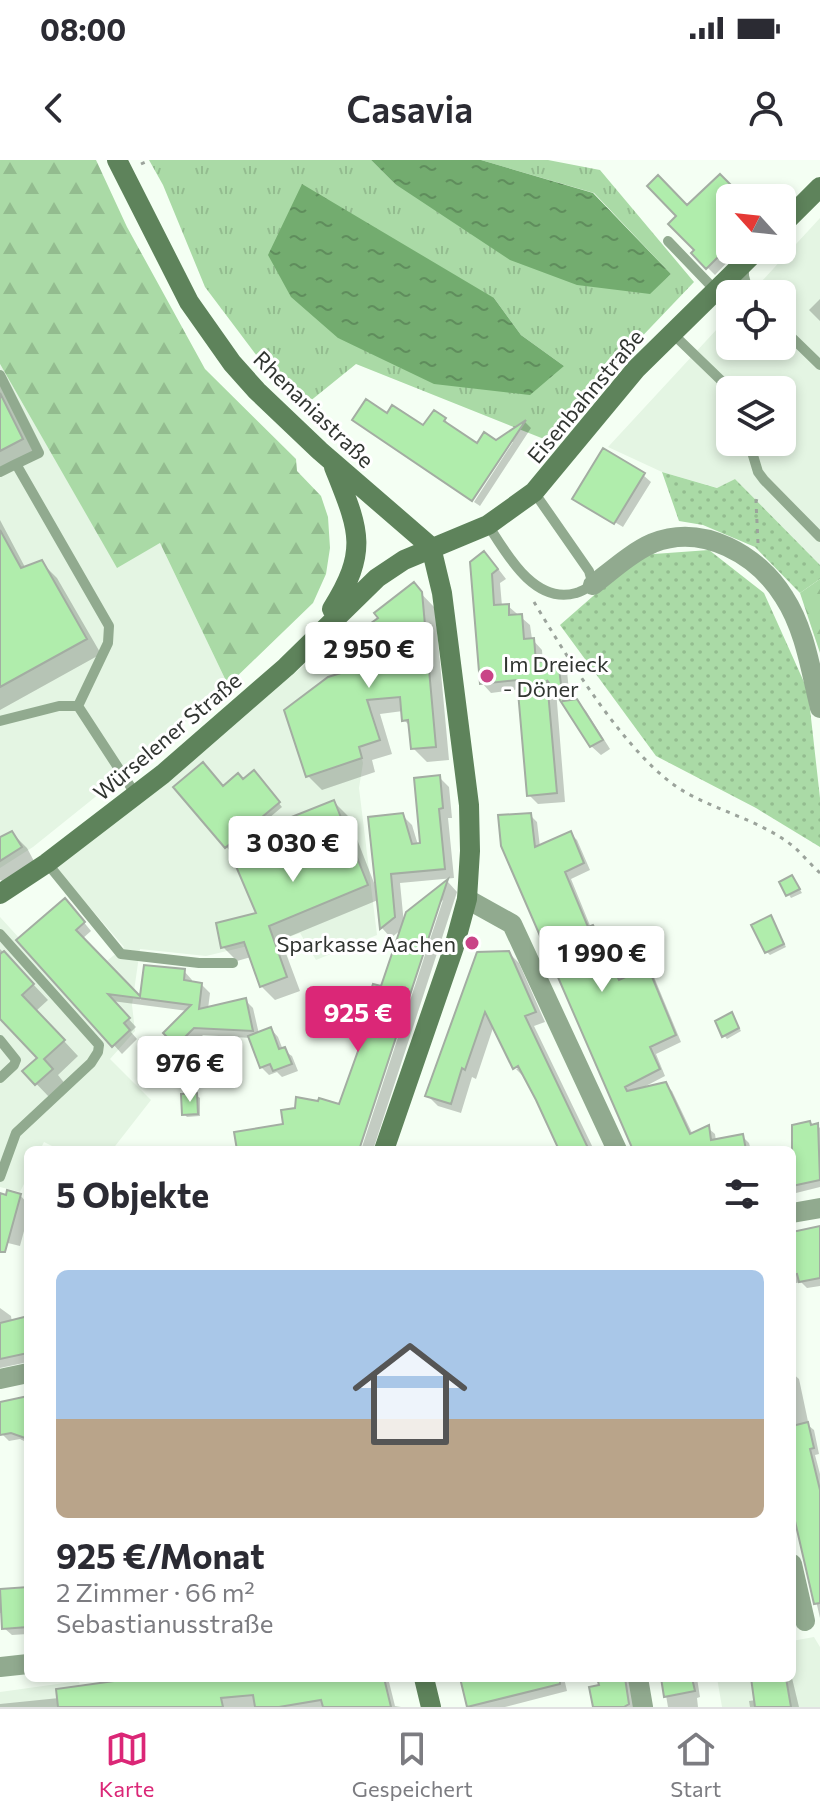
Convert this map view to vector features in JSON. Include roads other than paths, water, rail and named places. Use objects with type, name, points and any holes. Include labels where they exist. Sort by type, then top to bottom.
[{"type":"main road","name":"Rhenaniastraße","points":[[117,160],[189,302],[232,363],[333,463],[431,547]]},
{"type":"main road","points":[[796,211],[820,187]]},
{"type":"main road","name":"Eisenbahnstraße","points":[[727,280],[743,264]]},
{"type":"main road","name":"Eisenbahnstraße","points":[[431,547],[488,525],[534,492],[636,369],[716,291]]},
{"type":"main road","points":[[315,638],[346,588],[357,545],[355,519],[333,463]]},
{"type":"main road","points":[[385,1146],[454,947],[467,899],[469,805],[442,593],[431,547]]},
{"type":"main road","name":"Würselener Straße","points":[[0,894],[47,863],[136,795],[254,696],[377,578],[431,547]]},
{"type":"main road","points":[[425,1682],[431,1707]]},
{"type":"street","points":[[593,585],[652,543],[695,537],[722,544],[760,567],[785,598],[804,645],[820,708]]},
{"type":"street","points":[[467,899],[512,924],[615,1146]]},
{"type":"street","points":[[796,1212],[820,1208]]},
{"type":"street","points":[[0,1379],[24,1374]]},
{"type":"street","points":[[796,1582],[805,1621]]},
{"type":"street","points":[[0,1667],[24,1664]]},
{"type":"street","points":[[639,1682],[643,1707]]},
{"type":"lane","points":[[668,241],[716,291]]},
{"type":"lane","points":[[672,333],[717,376]]},
{"type":"lane","points":[[796,342],[820,365]]},
{"type":"lane","points":[[0,375],[39,453],[0,472]]},
{"type":"lane","points":[[753,456],[764,480],[820,537]]},
{"type":"lane","points":[[16,464],[109,626],[108,643],[78,706]]},
{"type":"lane","points":[[488,525],[518,569],[537,586],[555,593],[575,594],[593,585],[589,571],[534,492]]},
{"type":"lane","points":[[0,721],[59,706],[78,706]]},
{"type":"lane","points":[[78,706],[136,795]]},
{"type":"lane","points":[[47,863],[121,954],[199,963],[233,963]]},
{"type":"lane","points":[[0,934],[99,1045],[95,1058],[16,1133],[0,1177]]},
{"type":"lane","points":[[0,1040],[16,1060],[0,1078]]},
{"type":"water","points":[[371,160],[481,160],[593,193],[671,274],[650,294],[577,285],[510,260],[395,184]]},
{"type":"water","points":[[302,184],[494,298],[521,335],[564,366],[530,395],[434,384],[338,338],[291,297],[268,255]]},
{"type":"place","name":"Im Dreieck - Döner","points":[[487,676]]},
{"type":"place","name":"Sparkasse Aachen","points":[[472,943]]}]
